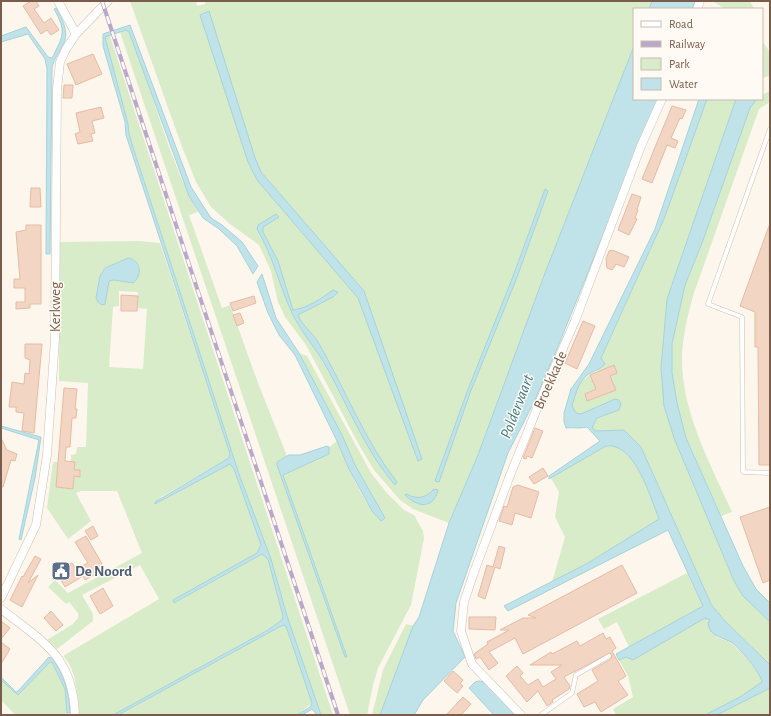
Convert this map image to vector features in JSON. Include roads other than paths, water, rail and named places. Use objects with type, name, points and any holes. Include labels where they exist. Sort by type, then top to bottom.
[{"type":"street","points":[[58,1],[76,34]]},
{"type":"street","name":"Kerkweg","points":[[1,598],[36,525],[47,455],[55,339],[57,89],[60,62],[76,34],[108,1]]},
{"type":"street","name":"Broekkade","points":[[521,715],[472,664],[461,631],[464,602],[542,396],[576,321],[641,146],[662,100]]},
{"type":"street","points":[[1,609],[49,647],[59,658],[67,672],[73,688],[75,715]]},
{"type":"lane","points":[[770,129],[708,304],[742,317],[743,472],[770,473]]},
{"type":"lane","points":[[541,715],[572,693],[576,675],[609,656]]},
{"type":"water","points":[[652,1],[695,1],[692,8],[649,8]]},
{"type":"water","points":[[56,8],[61,17],[66,35],[52,68],[50,254],[46,254],[47,69],[45,59],[28,34],[1,42],[1,36],[26,27],[48,57],[52,58],[62,34],[61,23],[54,9]]},
{"type":"water","points":[[209,11],[255,158],[261,172],[364,291],[422,459],[418,461],[358,298],[257,180],[248,162],[200,15]]},
{"type":"water","points":[[130,25],[191,187],[211,218],[242,242],[258,266],[253,274],[237,246],[219,229],[203,218],[189,196],[129,32],[126,30],[105,37],[133,147],[239,474],[271,559],[287,616],[321,715],[317,715],[312,709],[302,715],[297,715],[310,707],[312,703],[286,626],[283,625],[118,715],[113,715],[268,630],[282,620],[283,616],[268,559],[262,554],[174,603],[173,600],[257,553],[261,545],[234,469],[230,464],[155,504],[155,502],[229,458],[230,454],[126,135],[125,122],[103,46],[103,34]]},
{"type":"water","name":"Poldervaart","points":[[633,49],[633,100],[658,100],[559,344],[534,402],[508,453],[456,603],[453,631],[465,657],[423,700],[414,715],[380,715],[413,626],[419,617],[449,523],[478,455],[545,273]]},
{"type":"water","points":[[699,100],[707,100],[664,219],[601,358],[605,364],[600,369],[588,374],[583,379],[577,390],[572,406],[576,413],[581,414],[615,399],[619,400],[621,404],[619,410],[597,418],[592,428],[596,431],[624,430],[641,447],[711,604],[724,620],[770,665],[770,688],[717,715],[705,715],[740,697],[762,682],[754,667],[739,649],[731,642],[713,634],[709,628],[708,623],[710,620],[705,618],[633,660],[626,657],[619,660],[616,654],[703,606],[668,530],[508,611],[504,606],[588,563],[659,519],[640,473],[625,453],[616,447],[606,446],[549,479],[549,476],[600,441],[587,427],[566,428],[564,413],[571,389],[589,364],[655,229]]},
{"type":"water","points":[[736,100],[756,100],[750,108],[702,243],[685,285],[672,344],[672,373],[677,403],[686,438],[743,566],[756,589],[770,603],[770,622],[743,596],[734,581],[674,438],[664,406],[661,368],[667,299]]},
{"type":"water","points":[[545,189],[548,191],[516,280],[470,393],[439,482],[435,481],[467,392],[512,279]]},
{"type":"water","points":[[276,214],[279,217],[263,227],[263,232],[278,261],[293,310],[309,305],[333,290],[338,292],[333,297],[298,315],[302,323],[318,342],[375,449],[397,482],[395,485],[364,440],[323,361],[292,313],[272,260],[257,229],[258,225]]},
{"type":"water","points":[[128,258],[132,259],[138,265],[139,272],[136,280],[133,283],[114,280],[109,281],[105,304],[102,305],[96,298],[100,276],[105,268]]},
{"type":"water","points":[[262,274],[276,318],[299,353],[343,437],[355,465],[385,518],[381,521],[372,511],[349,469],[295,355],[279,335],[268,313],[257,282]]},
{"type":"water","points":[[1,426],[41,437],[35,478],[21,540],[19,539],[39,440],[1,428]]},
{"type":"water","points":[[327,446],[329,447],[329,454],[283,475],[347,657],[345,657],[277,465],[277,462],[289,455],[300,455]]},
{"type":"water","points":[[434,489],[438,490],[436,496],[429,504],[419,504],[405,495],[407,494],[414,497],[421,497],[425,496]]},
{"type":"water","points":[[49,657],[53,659],[63,678],[67,691],[70,713],[67,713],[65,689],[52,662],[50,662],[18,695],[1,680],[1,677],[16,692]]},
{"type":"water","points":[[475,682],[484,682],[517,715],[494,715],[469,688]]},
{"type":"railway","points":[[102,1],[338,715]]},
{"type":"place","name":"De Noord","points":[[61,571]]}]
